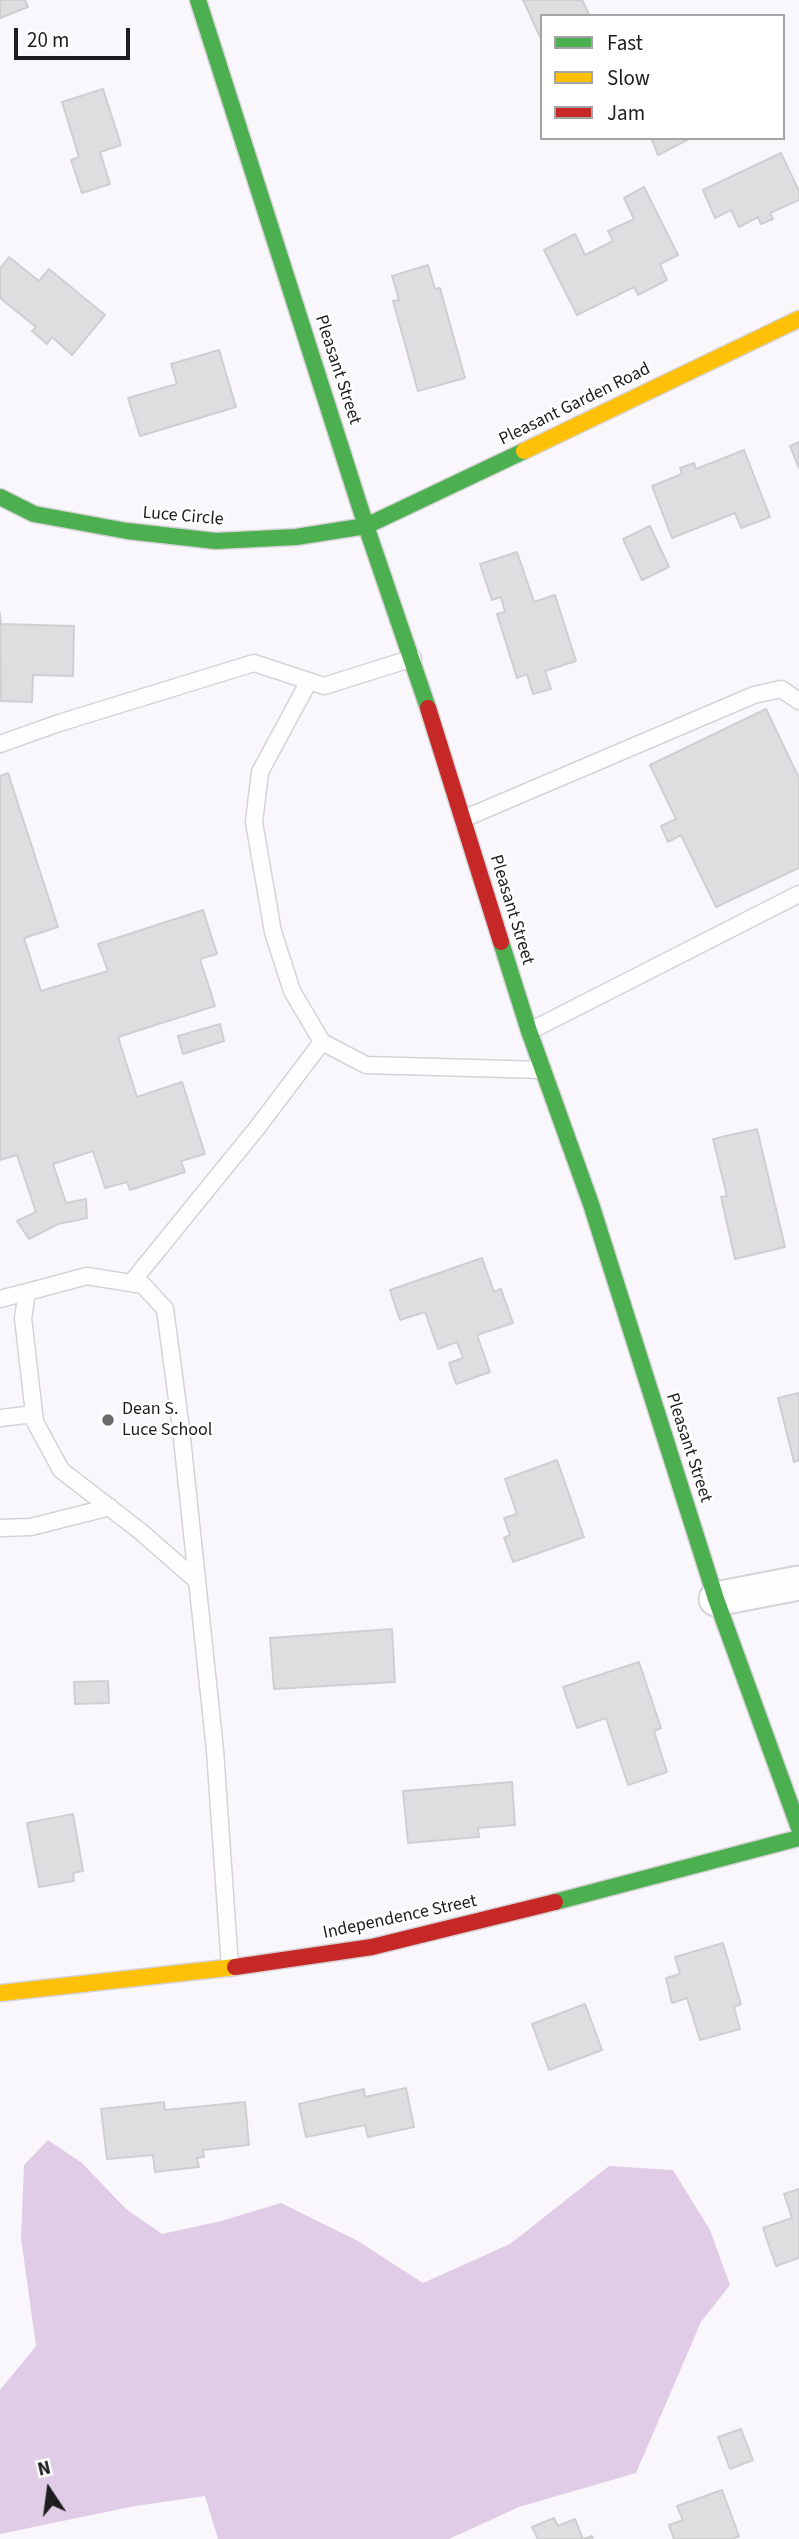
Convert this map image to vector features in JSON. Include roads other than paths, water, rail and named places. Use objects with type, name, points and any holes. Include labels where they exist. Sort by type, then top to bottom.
[{"type":"main road","name":"Pleasant Street","points":[[198,0],[366,526],[413,658],[529,1031],[590,1204],[716,1599],[799,1828]]},
{"type":"main road","name":"Pleasant Garden Road","points":[[366,526],[799,318]]},
{"type":"main road","name":"Luce Circle","points":[[0,497],[34,514],[127,531],[216,541],[296,537],[366,526]]},
{"type":"main road","name":"Independence Street","points":[[0,1993],[230,1968],[385,1944],[474,1924],[799,1838]]},
{"type":"street","points":[[716,1599],[799,1583]]},
{"type":"lane","points":[[0,744],[254,663],[324,686],[413,658]]},
{"type":"lane","points":[[309,681],[260,772],[254,822],[274,932],[292,990],[322,1041],[366,1065],[543,1070]]},
{"type":"lane","points":[[463,819],[754,695],[781,689],[799,701]]},
{"type":"lane","points":[[529,1031],[799,894]]},
{"type":"lane","points":[[131,1283],[257,1128],[322,1041]]},
{"type":"lane","points":[[0,1299],[87,1276],[143,1285],[165,1309],[181,1429],[215,1750],[230,1968]]},
{"type":"lane","points":[[27,1292],[23,1318],[35,1422],[61,1470],[140,1531],[196,1580]]},
{"type":"lane","points":[[0,1418],[34,1414]]},
{"type":"lane","points":[[0,1528],[31,1527],[110,1507]]},
{"type":"place","name":"Dean S. Luce School","points":[[108,1420]]}]
